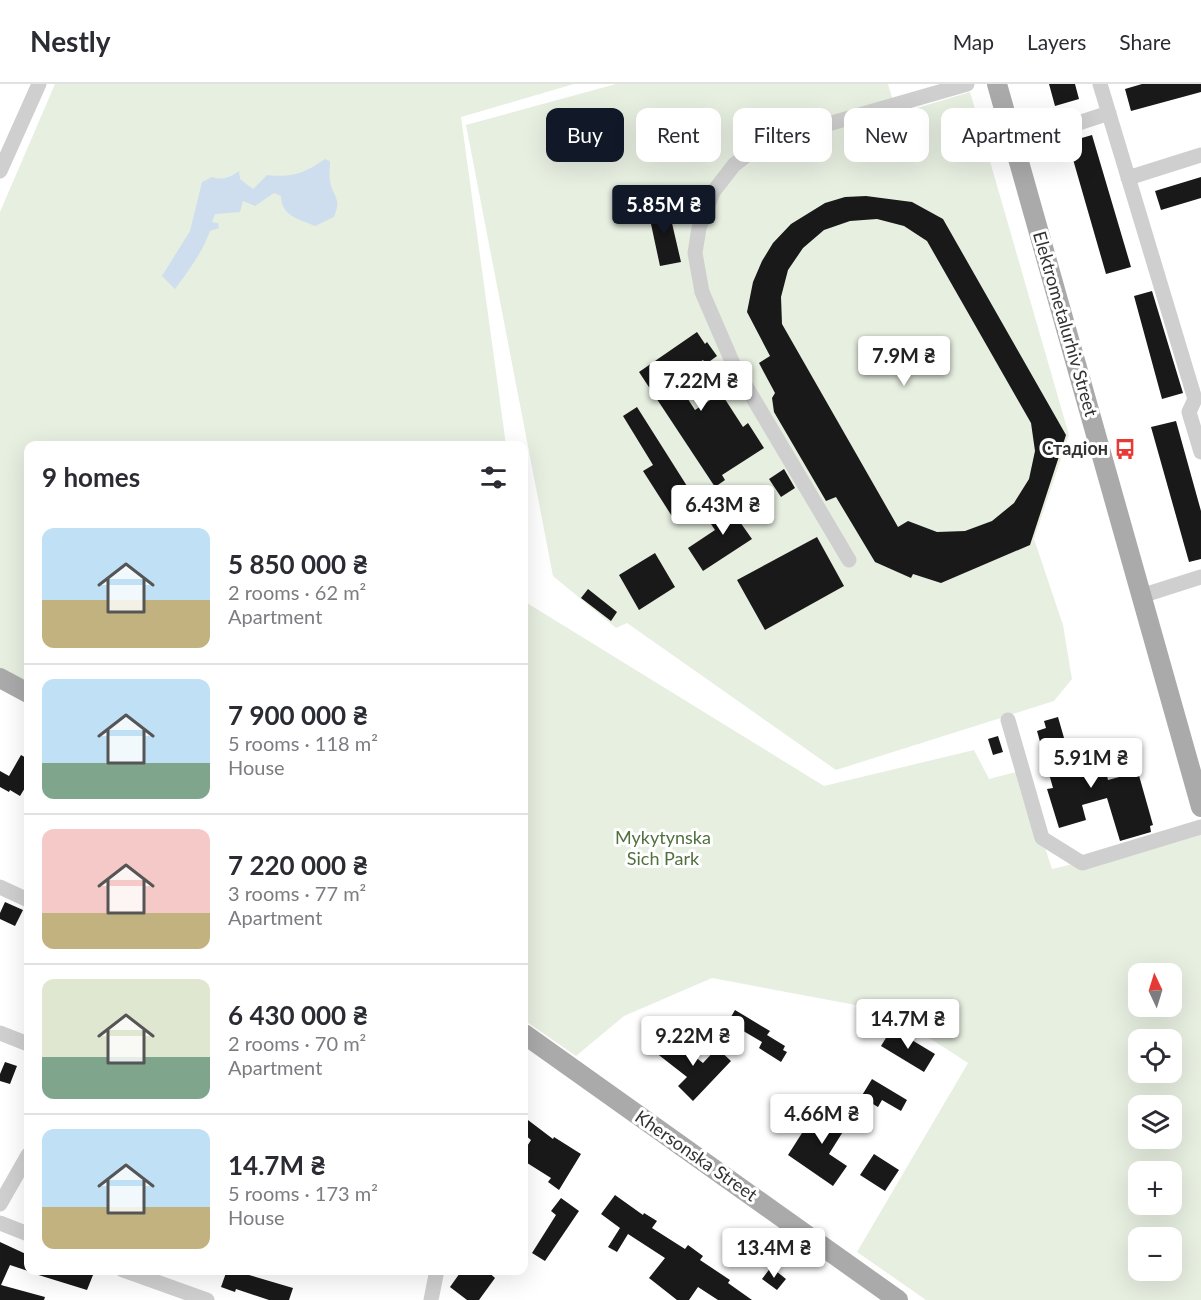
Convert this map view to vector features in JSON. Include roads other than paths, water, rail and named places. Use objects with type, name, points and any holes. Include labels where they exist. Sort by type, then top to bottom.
[{"type":"main road","name":"Elektrometalurhiv Street","points":[[997,84],[1004,108]]},
{"type":"main road","name":"Elektrometalurhiv Street","points":[[1019,162],[1201,807]]},
{"type":"main road","points":[[0,678],[24,691]]},
{"type":"main road","name":"Khersonska Street","points":[[528,1037],[898,1300]]},
{"type":"street","points":[[1,164],[39,84]]},
{"type":"street","points":[[849,560],[734,366],[702,292],[695,253],[699,228],[713,192],[734,165],[762,143],[968,84]]},
{"type":"street","points":[[1100,84],[1195,399],[1189,412],[1201,452]]},
{"type":"street","points":[[1082,122],[1108,113]]},
{"type":"street","points":[[1128,178],[1201,155]]},
{"type":"street","points":[[1142,596],[1201,577]]},
{"type":"street","points":[[1008,720],[1042,838],[1082,862],[1201,827]]},
{"type":"street","points":[[0,887],[24,898]]},
{"type":"street","points":[[0,1033],[24,1042]]},
{"type":"street","points":[[0,1204],[24,1162]]},
{"type":"street","points":[[0,1223],[24,1232]]},
{"type":"street","points":[[137,1275],[207,1300]]},
{"type":"street","points":[[431,1300],[436,1275]]},
{"type":"water","points":[[325,159],[330,161],[331,187],[337,201],[334,217],[315,226],[297,219],[284,208],[281,196],[274,193],[255,206],[243,201],[240,212],[215,214],[212,222],[218,223],[219,228],[210,231],[199,254],[175,289],[162,276],[190,231],[202,182],[212,177],[226,178],[239,171],[240,179],[253,189],[267,175],[284,176],[298,173]]},
{"type":"place","name":"Стадіон","points":[[1125,449]]},
{"type":"park label","name":"Mykytynska Sich Park","points":[[663,848]]}]
